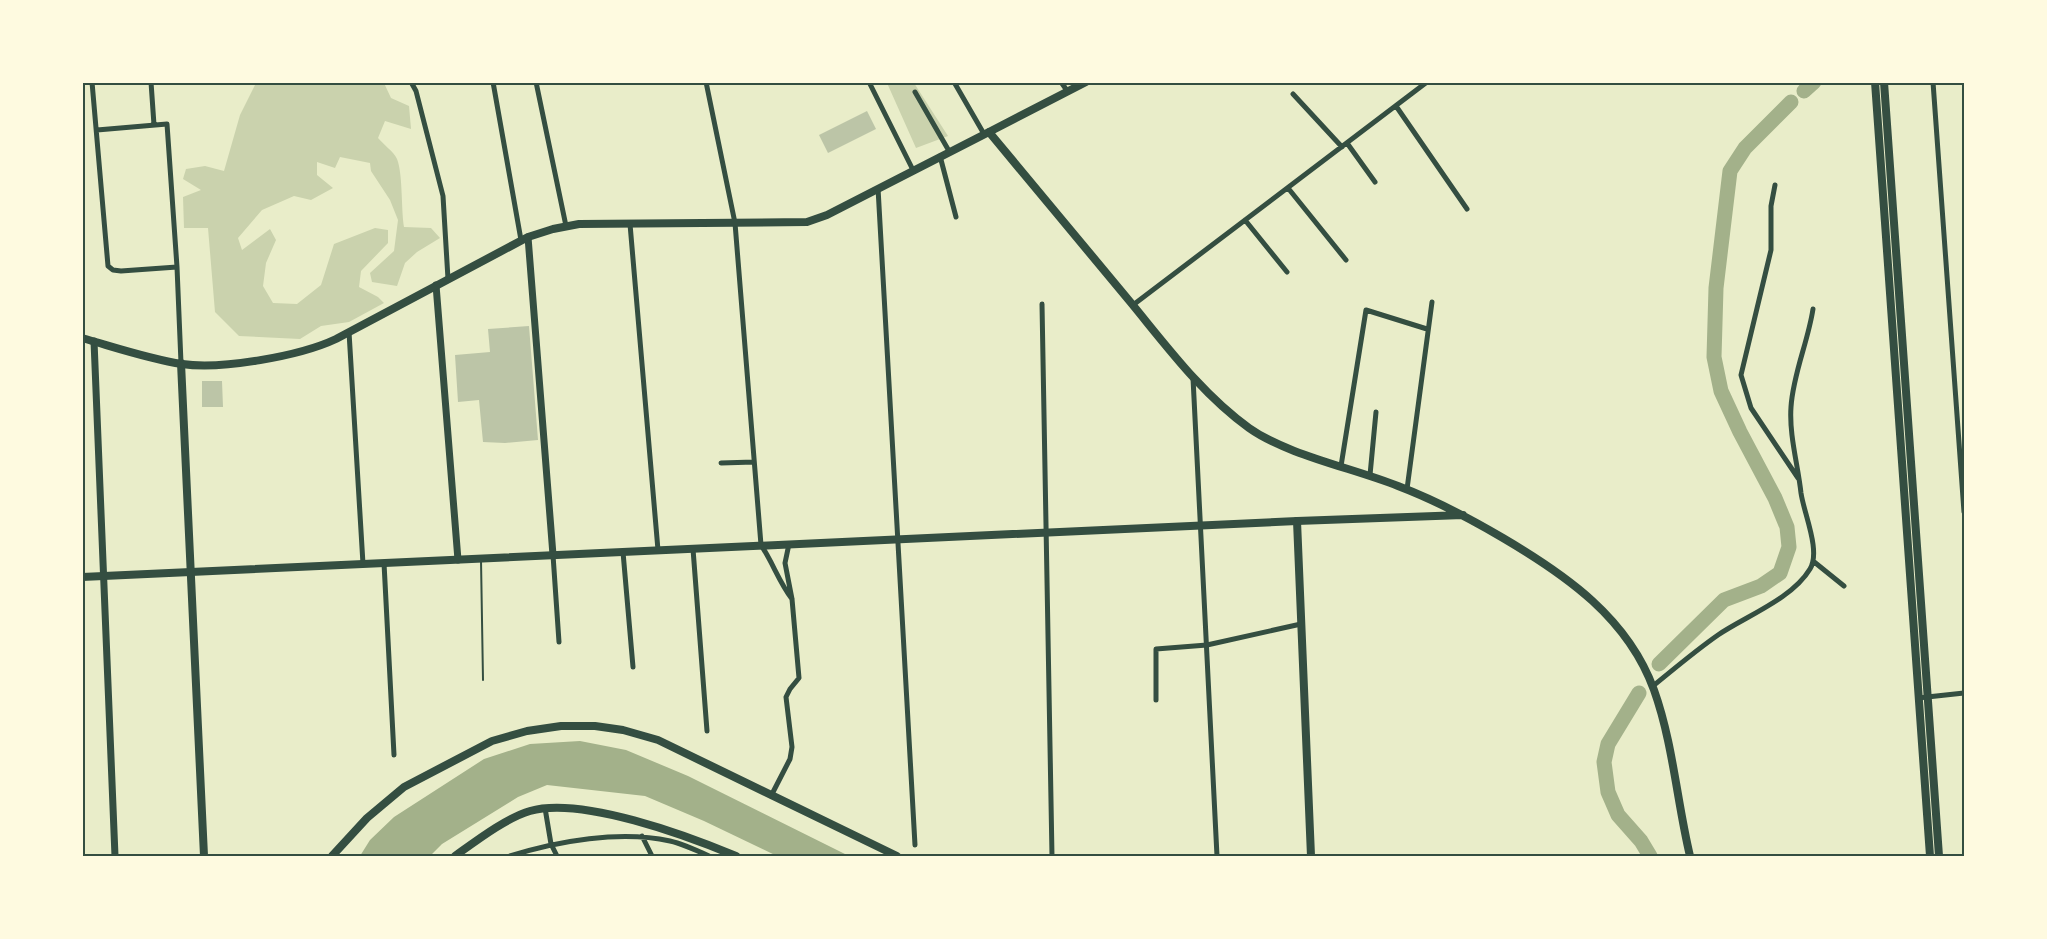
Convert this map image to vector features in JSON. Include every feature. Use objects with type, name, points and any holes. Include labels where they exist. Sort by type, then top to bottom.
[{"type":"main road","points":[[82,338],[181,363],[229,363],[286,356],[323,345],[525,239],[566,226],[807,222],[827,216],[1086,82]]},
{"type":"main road","points":[[1875,82],[1930,856]]},
{"type":"main road","points":[[1884,82],[1939,856]]},
{"type":"main road","points":[[987,133],[1193,377],[1252,430],[1291,449],[1407,489],[1463,515],[1549,567],[1588,596],[1605,612],[1633,650],[1653,686],[1662,718],[1690,856]]},
{"type":"main road","points":[[1881,169],[1890,168]]},
{"type":"main road","points":[[1887,248],[1896,247]]},
{"type":"main road","points":[[181,363],[204,856]]},
{"type":"main road","points":[[1897,402],[1907,401]]},
{"type":"main road","points":[[1903,485],[1912,485]]},
{"type":"main road","points":[[1425,497],[1430,507],[1426,517]]},
{"type":"main road","points":[[82,577],[1200,525],[1463,515]]},
{"type":"main road","points":[[1297,521],[1311,856]]},
{"type":"main road","points":[[332,856],[367,818],[404,787],[492,741],[527,731],[561,726],[595,726],[623,730],[658,741],[897,856]]},
{"type":"main road","points":[[455,856],[512,819],[530,811],[545,808],[579,810],[632,820],[688,836],[736,856]]},
{"type":"street","points":[[92,82],[108,266],[113,270],[121,271],[177,267]]},
{"type":"street","points":[[151,82],[154,125]]},
{"type":"street","points":[[411,82],[416,91],[443,196],[448,279]]},
{"type":"street","points":[[493,82],[525,239],[559,642]]},
{"type":"street","points":[[536,82],[566,226]]},
{"type":"street","points":[[706,82],[735,224],[761,545],[774,564],[781,585],[792,599]]},
{"type":"street","points":[[869,82],[913,170]]},
{"type":"street","points":[[954,82],[987,133]]},
{"type":"street","points":[[1061,82],[1068,92]]},
{"type":"street","points":[[1132,305],[1427,82]]},
{"type":"street","points":[[1933,82],[1965,512]]},
{"type":"street","points":[[915,92],[950,151]]},
{"type":"street","points":[[1293,94],[1344,145],[1375,182]]},
{"type":"street","points":[[1396,106],[1467,209]]},
{"type":"street","points":[[97,130],[167,124],[181,363]]},
{"type":"street","points":[[940,156],[956,218]]},
{"type":"street","points":[[1775,185],[1771,206],[1771,250],[1740,375],[1751,408],[1800,480]]},
{"type":"street","points":[[878,188],[915,845]]},
{"type":"street","points":[[1288,188],[1346,260]]},
{"type":"street","points":[[1245,220],[1287,273]]},
{"type":"street","points":[[630,224],[658,550]]},
{"type":"street","points":[[436,285],[458,560]]},
{"type":"street","points":[[1407,489],[1432,302]]},
{"type":"street","points":[[1042,304],[1052,856]]},
{"type":"street","points":[[1653,686],[1719,634],[1768,606],[1790,590],[1806,574],[1813,561],[1812,543],[1803,505],[1791,426],[1791,406],[1813,309]]},
{"type":"street","points":[[1341,466],[1366,310],[1427,328]]},
{"type":"street","points":[[349,332],[363,564]]},
{"type":"street","points":[[94,341],[115,856]]},
{"type":"street","points":[[1193,377],[1217,856]]},
{"type":"street","points":[[1370,475],[1376,412]]},
{"type":"street","points":[[721,463],[754,462]]},
{"type":"street","points":[[771,796],[790,759],[792,747],[786,697],[799,678],[792,599],[785,563],[789,544]]},
{"type":"street","points":[[693,549],[707,731]]},
{"type":"street","points":[[623,552],[633,667]]},
{"type":"street","points":[[1813,561],[1844,586]]},
{"type":"street","points":[[384,563],[394,755]]},
{"type":"street","points":[[1156,700],[1156,649],[1206,645],[1301,624]]},
{"type":"street","points":[[1918,698],[1965,693]]},
{"type":"street","points":[[545,808],[551,844],[557,856]]},
{"type":"street","points":[[642,836],[652,856]]},
{"type":"street","points":[[510,856],[574,840],[642,836],[672,841],[708,856]]},
{"type":"lane","points":[[481,558],[483,680]]},
{"type":"shaded area","points":[[256,83],[384,83],[391,98],[409,106],[411,129],[385,121],[378,138],[397,159],[399,165],[404,227],[431,228],[440,238],[417,252],[405,263],[397,286],[372,282],[370,273],[394,251],[398,220],[390,200],[371,171],[370,163],[340,157],[335,168],[317,162],[317,175],[333,188],[311,200],[294,196],[262,210],[238,238],[242,250],[270,229],[276,240],[266,263],[263,286],[273,303],[297,304],[321,285],[334,244],[375,228],[388,230],[388,243],[361,271],[359,287],[378,297],[384,303],[349,322],[321,326],[300,339],[239,336],[215,312],[208,228],[184,228],[183,197],[201,190],[183,179],[186,169],[205,166],[224,171],[240,115]]},
{"type":"shaded area","points":[[887,83],[914,83],[948,136],[916,148]]},
{"type":"shaded area","points":[[580,741],[626,750],[688,776],[849,856],[777,856],[645,796],[547,785],[518,797],[442,844],[430,856],[360,856],[370,840],[394,817],[484,759],[530,744]]},
{"type":"building","points":[[867,111],[876,129],[828,153],[819,135]]},
{"type":"building","points":[[529,326],[538,440],[483,442],[479,400],[458,402],[455,355],[490,352],[488,329]]},
{"type":"building","points":[[202,381],[222,381],[223,407],[202,407]]},
{"type":"waterway","points":[[1804,91],[1814,82]]},
{"type":"waterway","points":[[1659,664],[1724,600],[1761,586],[1780,573],[1789,547],[1787,527],[1775,498],[1721,391],[1714,357],[1716,288],[1730,171],[1745,148],[1791,102]]},
{"type":"waterway","points":[[1639,693],[1608,744],[1604,762],[1608,792],[1618,815],[1641,841],[1650,856]]}]
